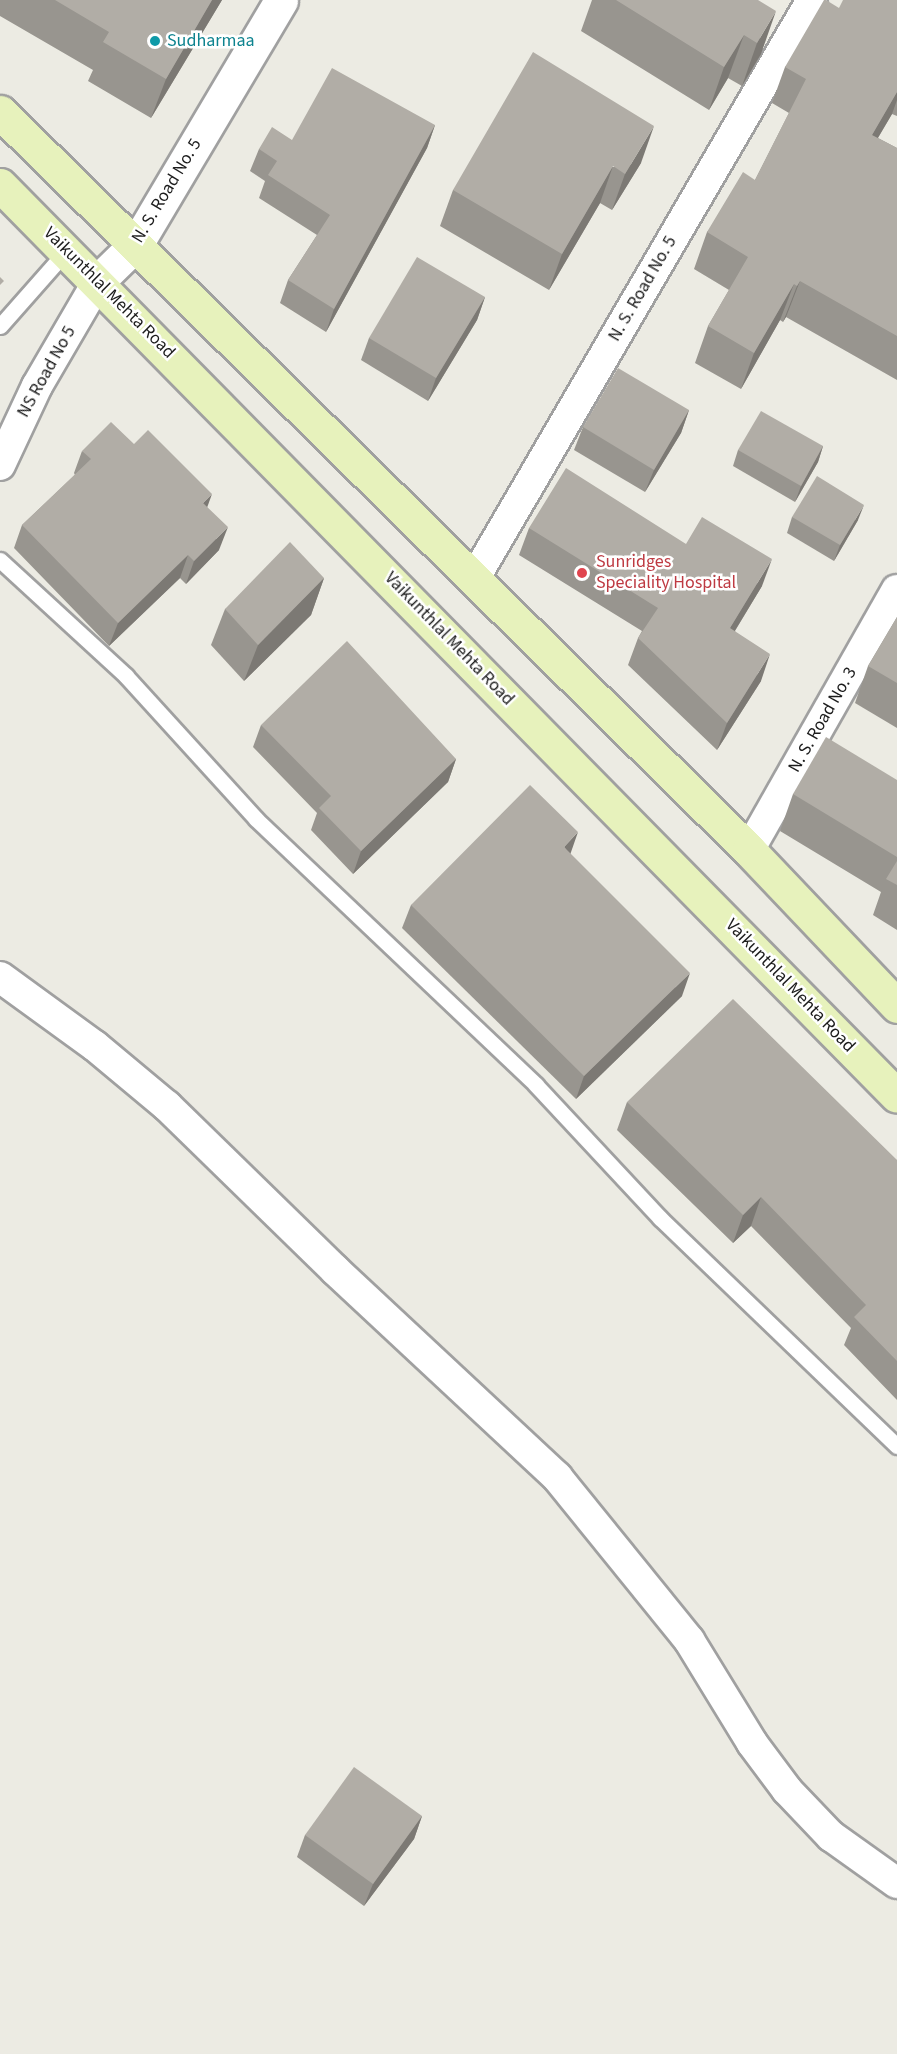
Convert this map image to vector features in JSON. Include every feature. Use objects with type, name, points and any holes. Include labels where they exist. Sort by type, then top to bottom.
[{"type":"main road","points":[[0,112],[137,243],[749,850],[897,1006]]},
{"type":"main road","name":"Vaikunthlal Mehta Road","points":[[0,185],[98,281],[897,1096]]},
{"type":"street","name":"N. S. Road No. 5","points":[[98,281],[137,243],[282,0]]},
{"type":"street","name":"N. S. Road No. 5","points":[[474,579],[812,0]]},
{"type":"street","name":"NS Road No 5","points":[[0,465],[37,386],[98,281]]},
{"type":"street","name":"N. S. Road No. 3","points":[[749,850],[821,748],[897,590]]},
{"type":"street","points":[[0,977],[95,1046],[167,1106],[335,1270],[557,1477],[689,1640],[752,1743],[787,1790],[831,1836],[897,1883]]},
{"type":"lane","points":[[0,326],[66,250]]},
{"type":"lane","points":[[0,560],[126,676],[256,819],[536,1085],[660,1218],[897,1446]]},
{"type":"building","points":[[55,0],[212,0],[166,79],[103,42],[109,32]]},
{"type":"building","points":[[616,0],[758,0],[776,11],[757,43],[744,35],[724,67]]},
{"type":"building","points":[[824,0],[839,8],[843,0],[897,0],[897,92],[872,135],[897,148],[897,336],[800,281],[797,286],[794,284],[754,353],[708,326],[748,257],[707,232],[743,172],[755,180],[806,79],[785,67]]},
{"type":"building","points":[[533,52],[654,126],[625,174],[613,166],[562,254],[453,190]]},
{"type":"building","points":[[332,68],[435,125],[334,309],[288,280],[330,215],[268,175],[277,161],[259,149],[272,127],[292,140]]},
{"type":"building","points":[[417,257],[485,297],[436,378],[369,338]]},
{"type":"building","points":[[618,368],[689,410],[654,470],[583,427]]},
{"type":"building","points":[[761,411],[823,446],[801,486],[738,450]]},
{"type":"building","points":[[111,422],[134,444],[148,430],[212,494],[203,503],[228,527],[194,561],[188,555],[118,623],[22,525],[91,459],[82,451]]},
{"type":"building","points":[[566,468],[686,544],[702,517],[772,559],[730,628],[770,654],[727,723],[638,638],[658,608],[529,528]]},
{"type":"building","points":[[817,476],[864,505],[840,545],[792,517]]},
{"type":"building","points":[[290,542],[324,578],[258,645],[225,609]]},
{"type":"building","points":[[897,617],[897,683],[868,666]]},
{"type":"building","points":[[347,641],[456,759],[361,851],[319,808],[331,796],[261,725]]},
{"type":"building","points":[[826,737],[897,780],[897,857],[793,794]]},
{"type":"building","points":[[530,785],[578,832],[564,847],[690,973],[584,1076],[411,905]]},
{"type":"building","points":[[897,861],[897,885],[886,879]]},
{"type":"building","points":[[733,999],[897,1160],[897,1361],[854,1317],[866,1305],[761,1197],[743,1215],[627,1102]]},
{"type":"building","points":[[354,1767],[422,1816],[373,1884],[305,1835]]},
{"type":"place","name":"Sudharmaa","points":[[155,41]]},
{"type":"place","name":"Sunridges Speciality Hospital","points":[[582,573]]}]
